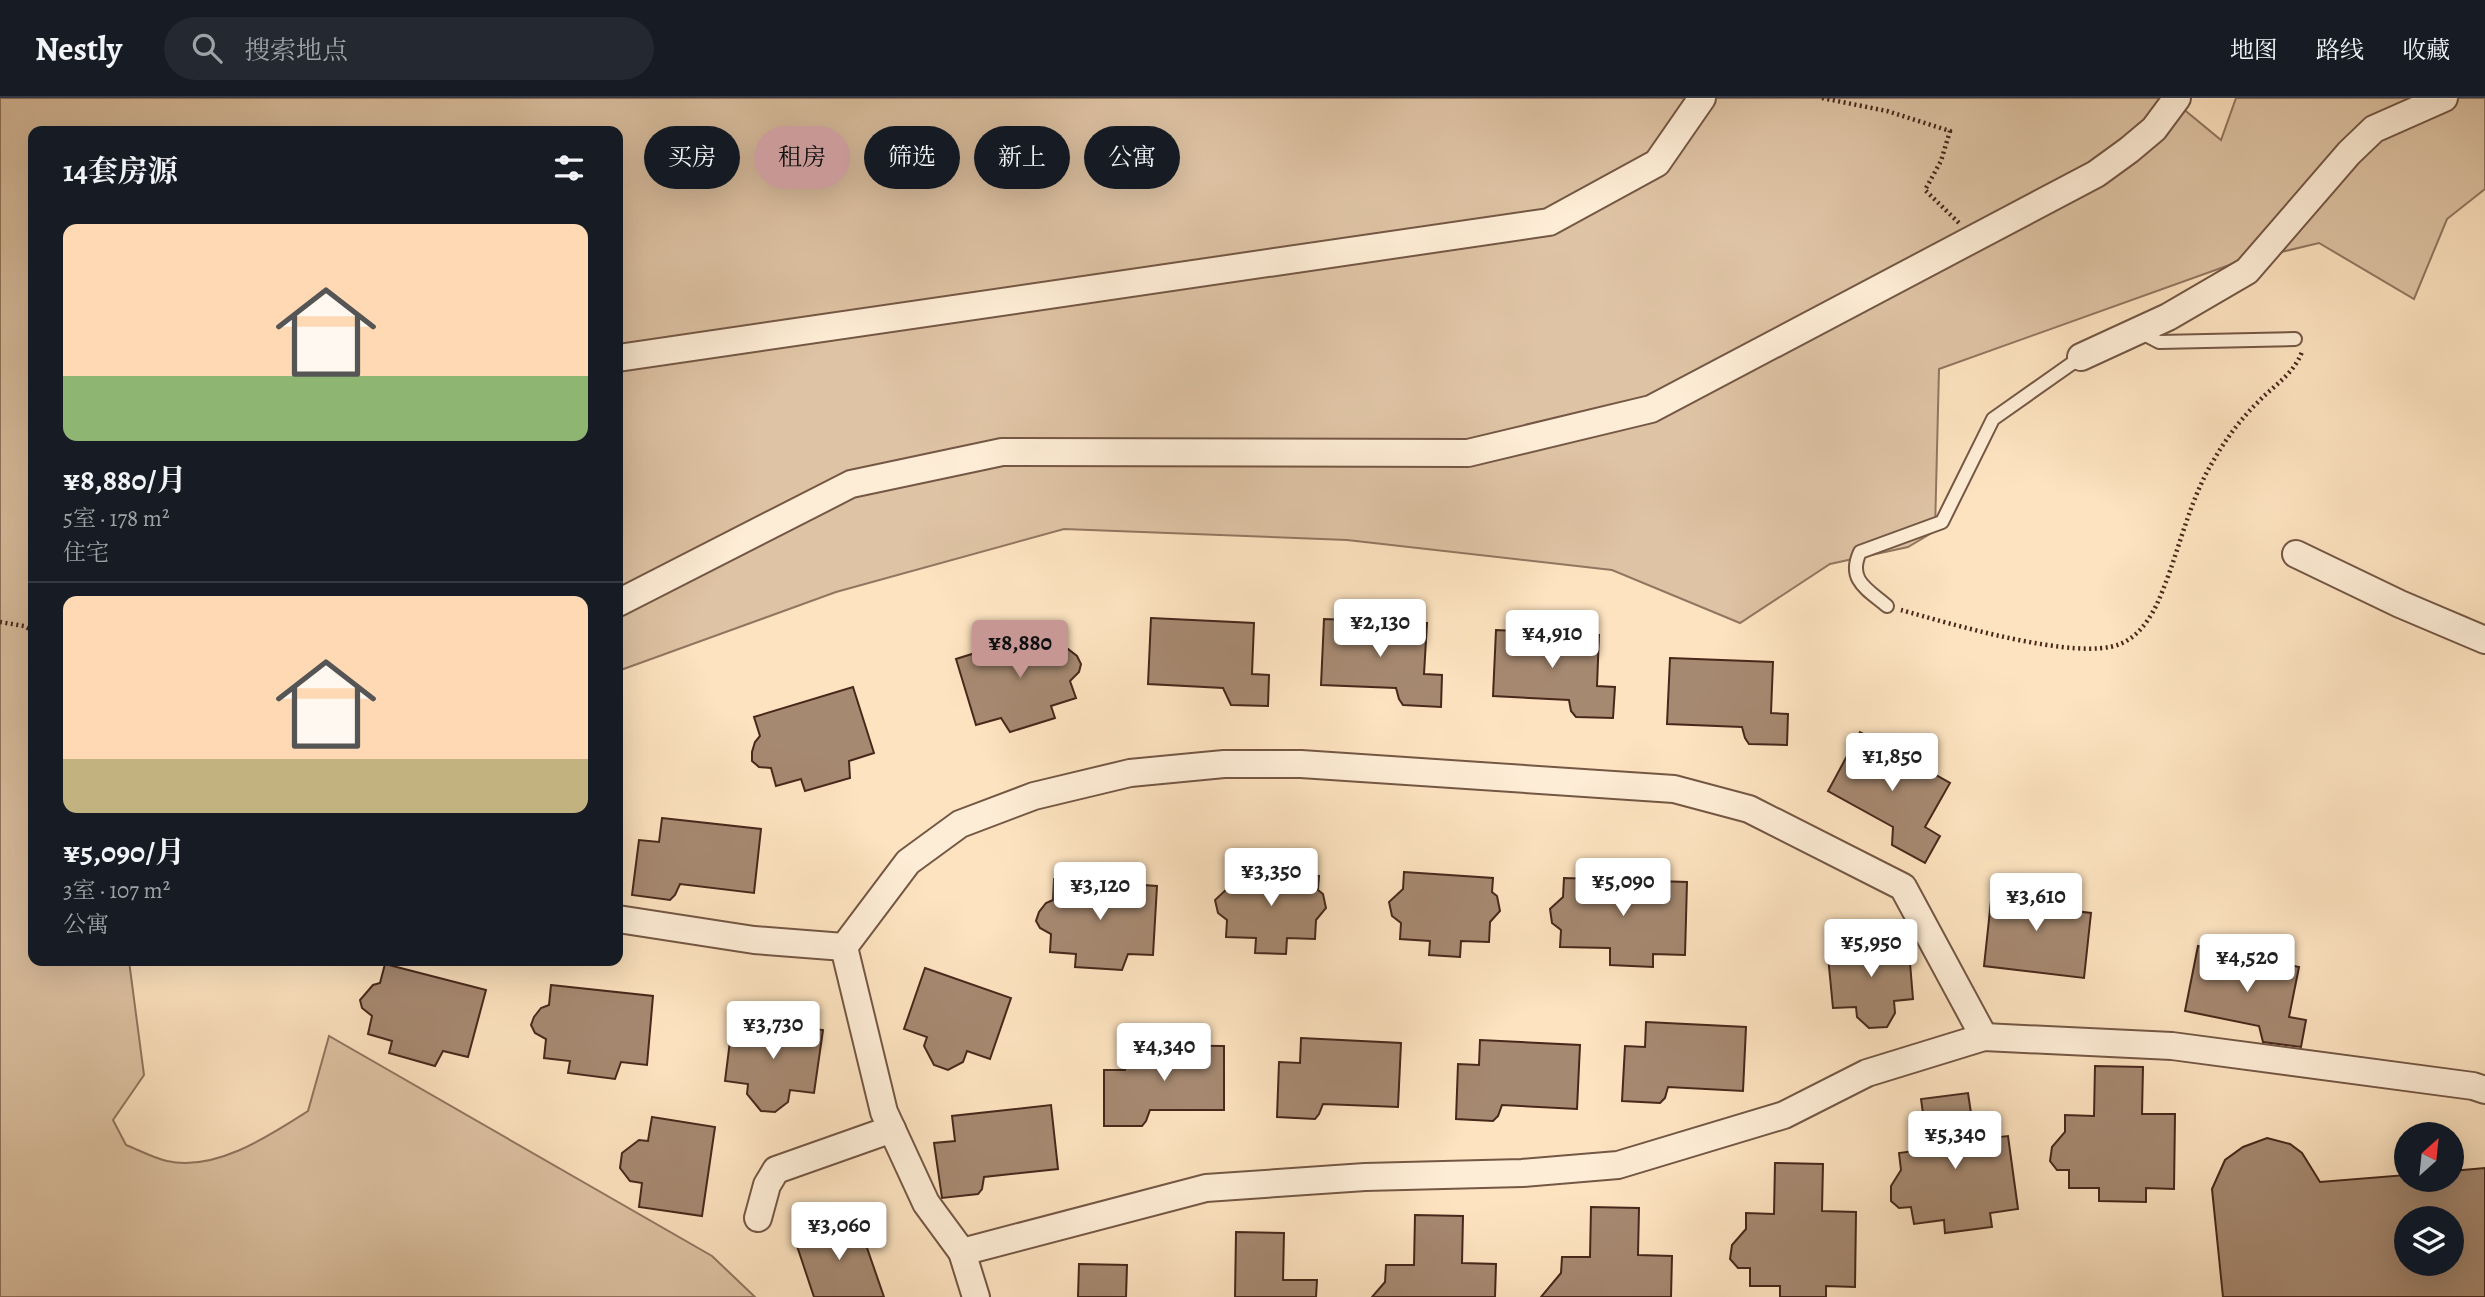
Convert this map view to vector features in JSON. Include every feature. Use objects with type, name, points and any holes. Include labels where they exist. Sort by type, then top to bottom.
[{"type":"street","points":[[623,357],[1549,222],[1657,163],[1702,98]]},
{"type":"street","points":[[623,600],[851,484],[1002,452],[1468,453],[1651,409],[2096,174],[2154,129],[2177,98]]},
{"type":"street","points":[[2081,357],[2168,317],[2247,271],[2349,153],[2375,129],[2444,98]]},
{"type":"street","points":[[2296,554],[2400,604],[2485,640]]},
{"type":"street","points":[[844,947],[908,862],[960,824],[1034,796],[1130,774],[1224,764],[1301,764],[1674,789],[1749,809],[1903,887],[1984,1037]]},
{"type":"street","points":[[623,920],[754,940],[844,947]]},
{"type":"street","points":[[844,947],[884,1112],[926,1203],[962,1252],[975,1297]]},
{"type":"street","points":[[962,1252],[1206,1188],[1364,1177],[1522,1173],[1618,1165],[1784,1115],[1867,1073],[1984,1037],[2172,1046],[2459,1084],[2485,1090]]},
{"type":"street","points":[[758,1218],[767,1185],[776,1170],[892,1129]]},
{"type":"lane","points":[[2138,331],[2158,342],[2295,339]]},
{"type":"lane","points":[[1887,606],[1857,580],[1854,565],[1860,552],[1942,522],[1993,419],[2081,357]]},
{"type":"path","points":[[1822,98],[1887,111],[1950,131],[1941,161],[1925,190],[1975,238]]},
{"type":"path","points":[[1887,606],[1965,628],[2075,650],[2119,645],[2143,628],[2156,606],[2205,475],[2230,433],[2298,362],[2302,351],[2295,339]]},
{"type":"path","points":[[0,622],[28,628]]},
{"type":"shaded area","points":[[0,98],[2170,98],[2221,140],[2236,98],[2485,98],[2485,189],[2447,219],[2414,299],[2319,243],[2235,263],[1939,369],[1935,531],[1908,547],[1830,564],[1740,623],[1612,570],[1347,540],[1064,529],[836,592],[623,669],[623,126],[28,126],[28,966],[130,966],[144,1075],[113,1120],[126,1145],[162,1160],[185,1163],[222,1157],[259,1141],[308,1111],[329,1036],[712,1256],[755,1297],[0,1297]]},
{"type":"building","points":[[1151,618],[1254,623],[1252,674],[1269,675],[1268,706],[1231,705],[1223,688],[1148,684]]},
{"type":"building","points":[[1324,619],[1427,623],[1424,674],[1442,675],[1441,707],[1403,705],[1396,688],[1321,685]]},
{"type":"building","points":[[1055,628],[1061,648],[1068,649],[1077,656],[1081,664],[1079,672],[1070,681],[1076,698],[1051,706],[1055,718],[1010,732],[1001,718],[976,725],[956,659]]},
{"type":"building","points":[[1496,630],[1599,635],[1597,686],[1615,687],[1613,718],[1576,717],[1571,711],[1569,700],[1493,696]]},
{"type":"building","points":[[1670,658],[1773,662],[1771,713],[1788,714],[1787,745],[1749,744],[1742,727],[1667,724]]},
{"type":"building","points":[[853,687],[874,753],[849,761],[850,778],[805,791],[801,779],[776,786],[771,768],[759,767],[752,761],[755,742],[760,736],[754,717]]},
{"type":"building","points":[[1860,732],[1950,783],[1925,827],[1940,836],[1925,863],[1892,845],[1893,827],[1828,791]]},
{"type":"building","points":[[662,818],[761,829],[754,893],[680,884],[670,900],[632,895],[639,840],[659,842]]},
{"type":"building","points":[[1230,869],[1319,876],[1318,890],[1323,894],[1326,908],[1316,920],[1315,939],[1287,938],[1286,954],[1255,953],[1256,938],[1226,937],[1227,920],[1218,913],[1215,900],[1229,887]]},
{"type":"building","points":[[1404,872],[1493,878],[1492,892],[1497,896],[1500,911],[1490,922],[1489,942],[1461,941],[1460,957],[1429,955],[1430,941],[1400,939],[1401,923],[1392,916],[1389,902],[1403,889]]},
{"type":"building","points":[[2006,877],[2044,881],[2041,907],[2091,913],[2084,978],[1984,966],[1991,901],[2003,902]]},
{"type":"building","points":[[1564,878],[1687,882],[1685,955],[1653,954],[1653,967],[1610,965],[1610,948],[1560,947],[1561,930],[1552,923],[1550,909],[1563,897]]},
{"type":"building","points":[[1054,879],[1157,886],[1153,955],[1128,954],[1122,970],[1075,967],[1076,954],[1050,952],[1051,934],[1040,928],[1036,921],[1046,903],[1053,900]]},
{"type":"building","points":[[1908,939],[1913,999],[1894,1001],[1895,1013],[1887,1027],[1869,1028],[1857,1017],[1856,1007],[1833,1008],[1827,946]]},
{"type":"building","points":[[2198,946],[2299,967],[2289,1017],[2306,1020],[2301,1047],[2263,1042],[2259,1026],[2185,1011]]},
{"type":"building","points":[[384,966],[393,966],[486,990],[468,1057],[443,1051],[435,1066],[389,1053],[392,1041],[368,1034],[372,1016],[362,1008],[360,1000],[373,985],[380,983]]},
{"type":"building","points":[[925,968],[1011,998],[990,1059],[967,1051],[963,1062],[948,1070],[934,1065],[924,1046],[927,1037],[904,1029]]},
{"type":"building","points":[[551,985],[653,996],[647,1065],[621,1062],[615,1079],[568,1073],[570,1061],[544,1058],[546,1039],[535,1033],[531,1025],[541,1008],[549,1005]]},
{"type":"building","points":[[733,1017],[823,1030],[814,1093],[790,1090],[788,1102],[775,1112],[761,1111],[747,1094],[748,1084],[725,1081]]},
{"type":"building","points":[[1646,1022],[1746,1027],[1743,1091],[1668,1087],[1665,1098],[1660,1103],[1622,1101],[1625,1046],[1645,1047]]},
{"type":"building","points":[[1301,1038],[1401,1043],[1398,1107],[1323,1104],[1315,1119],[1277,1117],[1279,1062],[1300,1063]]},
{"type":"building","points":[[1480,1040],[1580,1045],[1577,1109],[1502,1105],[1493,1121],[1456,1119],[1458,1064],[1479,1065]]},
{"type":"building","points":[[1125,1045],[1224,1046],[1224,1110],[1150,1110],[1142,1126],[1104,1126],[1104,1070],[1125,1070]]},
{"type":"building","points":[[2095,1066],[2143,1067],[2142,1114],[2175,1114],[2174,1189],[2146,1188],[2146,1202],[2099,1201],[2099,1188],[2069,1188],[2069,1170],[2057,1170],[2050,1161],[2052,1147],[2065,1132],[2065,1115],[2094,1116]]},
{"type":"building","points":[[1968,1093],[1975,1140],[2008,1136],[2018,1209],[1990,1213],[1992,1227],[1945,1233],[1944,1220],[1914,1224],[1911,1207],[1899,1208],[1891,1201],[1891,1186],[1901,1170],[1899,1153],[1928,1149],[1921,1099]]},
{"type":"building","points":[[1051,1105],[1058,1169],[984,1177],[982,1189],[978,1194],[942,1198],[934,1143],[955,1141],[952,1116]]},
{"type":"building","points":[[652,1117],[715,1127],[702,1216],[639,1207],[642,1183],[630,1181],[620,1168],[622,1153],[639,1140],[648,1141]]},
{"type":"building","points":[[2267,1138],[2290,1144],[2302,1153],[2320,1182],[2394,1176],[2394,1192],[2464,1192],[2464,1170],[2485,1168],[2485,1297],[2223,1297],[2212,1189],[2225,1160],[2243,1147]]},
{"type":"building","points":[[1775,1163],[1823,1164],[1822,1211],[1856,1212],[1855,1287],[1826,1286],[1826,1297],[1780,1297],[1780,1286],[1750,1286],[1750,1268],[1738,1268],[1730,1259],[1732,1245],[1746,1229],[1746,1213],[1774,1214]]},
{"type":"building","points":[[1591,1207],[1639,1208],[1638,1255],[1672,1256],[1671,1297],[1541,1297],[1561,1273],[1562,1257],[1590,1257]]},
{"type":"building","points":[[1415,1215],[1463,1216],[1462,1263],[1496,1264],[1495,1297],[1372,1297],[1385,1282],[1386,1265],[1414,1265]]},
{"type":"building","points":[[856,1216],[884,1297],[814,1297],[794,1237]]},
{"type":"building","points":[[1236,1232],[1284,1233],[1283,1280],[1317,1280],[1316,1297],[1235,1297]]},
{"type":"building","points":[[1079,1264],[1127,1265],[1126,1297],[1078,1297]]}]
